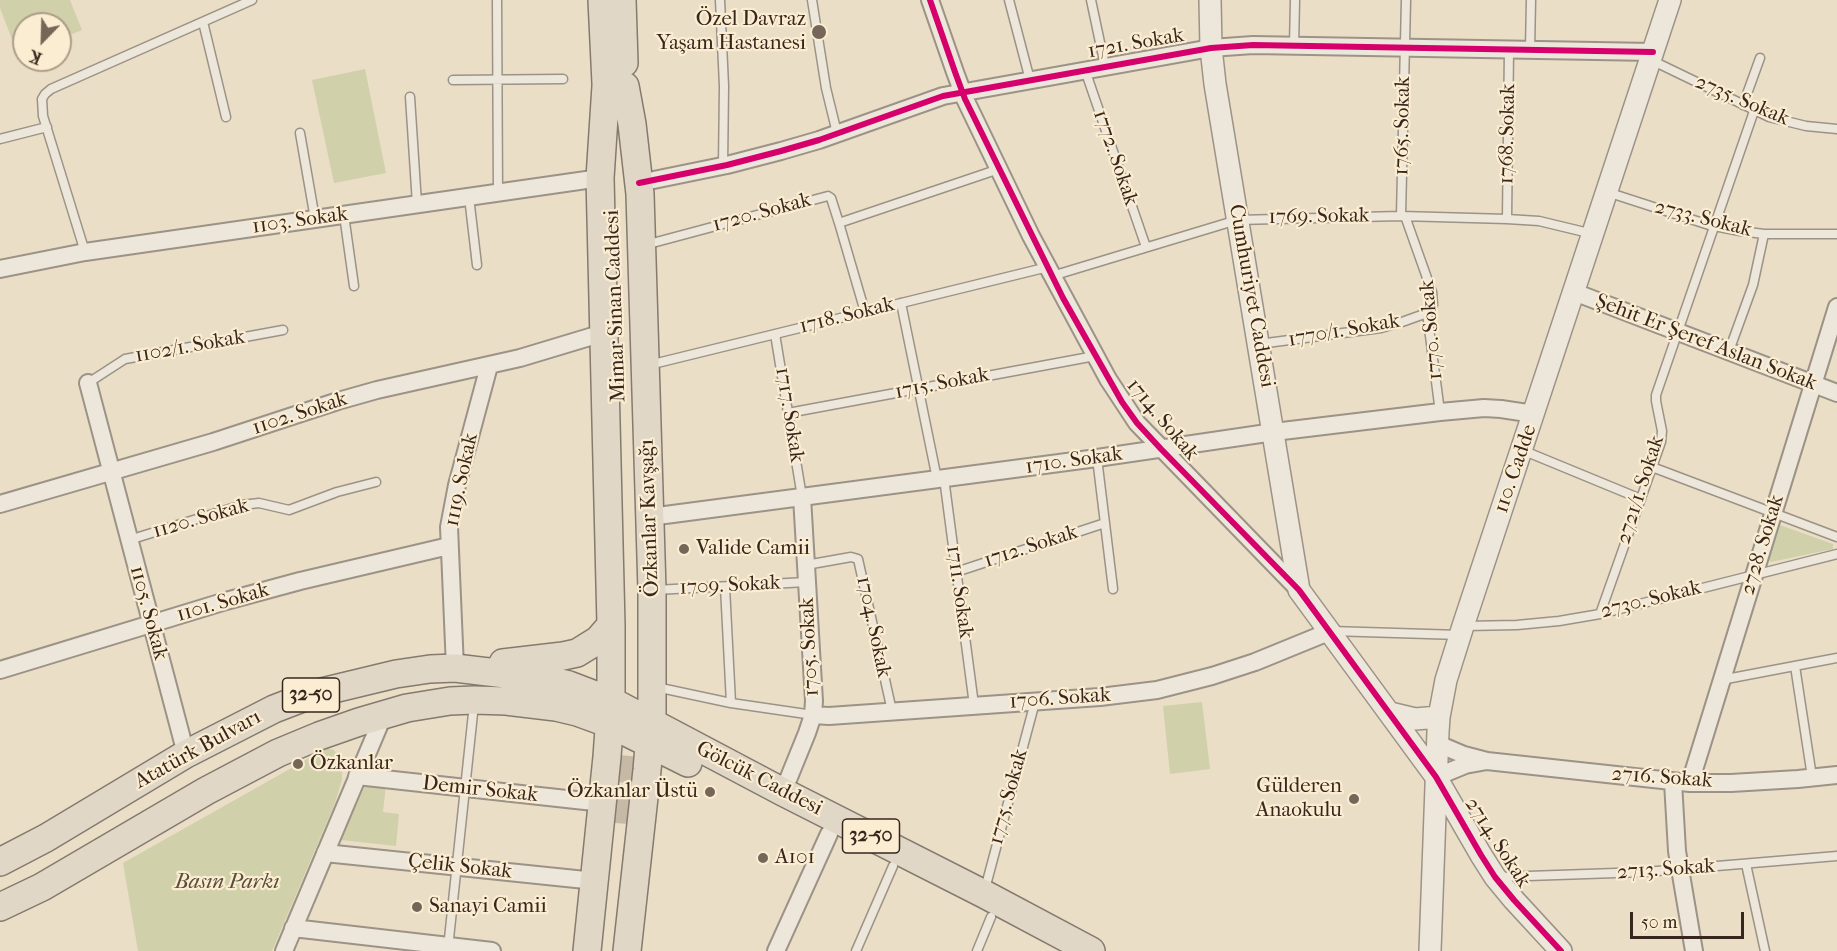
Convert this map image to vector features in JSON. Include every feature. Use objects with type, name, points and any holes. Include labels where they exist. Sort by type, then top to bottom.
[{"type":"main road","name":"Mimar Sinan Caddesi","points":[[602,0],[615,86]]},
{"type":"main road","name":"Mimar Sinan Caddesi","points":[[622,0],[615,86],[632,610]]},
{"type":"main road","name":"Özkanlar Kavşağı","points":[[615,86],[600,178],[603,333],[632,610],[652,687],[650,733],[627,951]]},
{"type":"main road","name":"Özkanlar Kavşağı","points":[[587,951],[594,881],[615,817],[610,712],[650,517],[639,183],[633,135],[615,86]]},
{"type":"main road","points":[[455,668],[577,653],[598,640],[632,610]]},
{"type":"main road","name":"Atatürk Bulvarı","points":[[0,862],[46,838],[186,754],[274,709],[313,694],[396,674],[455,668],[539,678],[577,688],[610,712],[650,733]]},
{"type":"main road","name":"Atatürk Bulvarı","points":[[0,907],[42,887],[206,791],[278,753],[384,714],[430,704],[474,700],[556,707],[584,714],[610,712]]},
{"type":"main road","name":"Gölcük Caddesi","points":[[650,733],[783,792],[988,905],[1056,951]]},
{"type":"main road","name":"Gölcük Caddesi","points":[[650,733],[829,834],[893,866],[1091,951]]},
{"type":"main road","points":[[601,951],[615,817]]},
{"type":"main road","points":[[614,951],[615,817]]},
{"type":"street","name":"1714. Sokak","points":[[930,0],[962,92],[1050,272],[1122,402],[1137,423],[1161,449],[1299,590],[1436,777]]},
{"type":"street","name":"Cumhuriyet Caddesi","points":[[1210,0],[1211,48],[1215,84],[1299,590]]},
{"type":"street","name":"110. Cadde","points":[[1430,951],[1439,717],[1446,680],[1670,0]]},
{"type":"street","name":"1721. Sokak","points":[[639,183],[781,151],[924,102],[962,92],[1211,48],[1253,45],[1530,50],[1652,56]]},
{"type":"street","name":"1103. Sokak","points":[[0,269],[85,252],[600,178]]},
{"type":"street","name":"Şehit Er Şeref Aslan Sokak","points":[[1574,292],[1837,393]]},
{"type":"street","name":"2728. Sokak","points":[[1694,951],[1680,870],[1674,817],[1682,782],[1721,680],[1837,307]]},
{"type":"street","name":"1102. Sokak","points":[[0,504],[377,390],[489,366],[603,333]]},
{"type":"street","name":"1119. Sokak","points":[[455,668],[449,546],[452,506],[489,366]]},
{"type":"street","name":"1102/1. Sokak","points":[[88,383],[111,472]]},
{"type":"street","name":"1710. Sokak","points":[[650,517],[1097,458],[1274,432],[1440,412],[1484,408],[1534,414]]},
{"type":"street","name":"1105. Sokak","points":[[111,472],[186,754]]},
{"type":"street","name":"1705. Sokak","points":[[783,792],[807,733],[813,715],[814,700],[802,497]]},
{"type":"street","name":"1101. Sokak","points":[[0,670],[151,623],[300,581],[449,546]]},
{"type":"street","name":"1706. Sokak","points":[[813,715],[829,716],[1100,697],[1157,690],[1255,662],[1330,631]]},
{"type":"street","points":[[1390,713],[1414,719],[1439,717]]},
{"type":"street","points":[[284,951],[384,714]]},
{"type":"street","name":"2716. Sokak","points":[[1438,744],[1487,761],[1682,782],[1731,783],[1837,775]]},
{"type":"street","name":"2716. Sokak","points":[[1436,777],[1465,765],[1487,761]]},
{"type":"street","name":"Demir Sokak","points":[[357,776],[465,788],[615,817]]},
{"type":"street","name":"2714. Sokak","points":[[1436,777],[1495,877],[1546,943],[1561,951]]},
{"type":"street","points":[[776,951],[829,834]]},
{"type":"street","name":"Çelik Sokak","points":[[325,853],[594,881]]},
{"type":"street","points":[[293,928],[448,948],[492,951]]},
{"type":"lane","points":[[85,252],[46,127],[42,108],[42,99],[45,94],[51,89],[252,0]]},
{"type":"lane","points":[[497,0],[498,193]]},
{"type":"lane","points":[[720,0],[724,86],[723,165]]},
{"type":"lane","points":[[812,0],[826,88],[837,133]]},
{"type":"lane","points":[[1009,0],[1030,80]]},
{"type":"lane","points":[[1090,0],[1105,66]]},
{"type":"lane","points":[[1294,46],[1295,0]]},
{"type":"lane","name":"1765. Sokak","points":[[1403,216],[1406,0]]},
{"type":"lane","points":[[1530,0],[1530,50]]},
{"type":"lane","points":[[203,22],[226,117]]},
{"type":"lane","name":"1768. Sokak","points":[[1507,219],[1509,50]]},
{"type":"lane","name":"2735. Sokak","points":[[1652,56],[1754,111],[1787,122],[1837,129]]},
{"type":"lane","points":[[1743,105],[1760,58]]},
{"type":"lane","name":"1772. Sokak","points":[[1085,70],[1146,247]]},
{"type":"lane","points":[[453,80],[563,79]]},
{"type":"lane","points":[[410,97],[417,204]]},
{"type":"lane","name":"2721/1. Sokak","points":[[1600,614],[1662,437],[1656,395],[1754,111]]},
{"type":"lane","points":[[0,139],[46,127]]},
{"type":"lane","points":[[300,134],[315,219]]},
{"type":"lane","name":"1720. Sokak","points":[[642,246],[828,196],[831,198],[838,223],[999,169]]},
{"type":"lane","name":"2733. Sokak","points":[[1607,192],[1714,226],[1740,231],[1764,234],[1837,234]]},
{"type":"lane","points":[[469,197],[477,265]]},
{"type":"lane","points":[[344,215],[354,286]]},
{"type":"lane","name":"1769. Sokak","points":[[1050,272],[1237,220],[1403,216],[1507,219],[1539,221],[1593,234]]},
{"type":"lane","name":"1770. Sokak","points":[[1403,216],[1432,292],[1433,305],[1427,313],[1440,412]]},
{"type":"lane","points":[[838,223],[866,312]]},
{"type":"lane","points":[[1729,351],[1753,285],[1764,234]]},
{"type":"lane","name":"1718. Sokak","points":[[646,366],[901,303],[1050,272]]},
{"type":"lane","name":"1711. Sokak","points":[[901,303],[940,479],[956,572],[974,705]]},
{"type":"lane","name":"1770/1. Sokak","points":[[1259,344],[1381,328],[1427,313]]},
{"type":"lane","name":"1102/1. Sokak","points":[[88,383],[125,359],[283,330]]},
{"type":"lane","name":"1717. Sokak","points":[[775,334],[802,497]]},
{"type":"lane","name":"1715. Sokak","points":[[788,413],[1095,356]]},
{"type":"lane","points":[[1522,450],[1641,499]]},
{"type":"lane","points":[[1097,458],[1113,589]]},
{"type":"lane","points":[[1652,467],[1837,537]]},
{"type":"lane","name":"1120. Sokak","points":[[129,540],[242,505],[259,503],[289,510],[337,492],[376,482]]},
{"type":"lane","name":"1712. Sokak","points":[[956,572],[1105,523]]},
{"type":"lane","name":"2730. Sokak","points":[[1461,631],[1559,621],[1600,614],[1837,554]]},
{"type":"lane","name":"1704. Sokak","points":[[806,573],[851,557],[858,559],[892,711]]},
{"type":"lane","name":"1709. Sokak","points":[[632,610],[725,587],[806,573]]},
{"type":"lane","points":[[725,587],[731,703]]},
{"type":"lane","name":"1706. Sokak","points":[[1330,631],[1461,631]]},
{"type":"lane","points":[[1721,680],[1837,658]]},
{"type":"lane","points":[[1795,666],[1812,777]]},
{"type":"lane","name":"1706. Sokak","points":[[652,687],[731,703],[813,715]]},
{"type":"lane","points":[[448,948],[474,700]]},
{"type":"lane","name":"1775. Sokak","points":[[977,951],[1035,701]]},
{"type":"lane","name":"2713. Sokak","points":[[1495,877],[1680,870],[1837,856]]},
{"type":"lane","points":[[1746,864],[1765,951]]},
{"type":"lane","points":[[856,951],[893,866]]},
{"type":"green space","points":[[0,0],[70,0],[82,30],[72,34],[72,12],[12,12],[12,39],[0,8]]},
{"type":"green space","points":[[365,69],[386,173],[334,183],[312,80]]},
{"type":"green space","points":[[1777,524],[1833,544],[1833,549],[1771,562],[1766,558]]},
{"type":"green space","points":[[1202,702],[1210,769],[1170,774],[1163,706]]},
{"type":"green space","name":"Basın Parkı","points":[[327,748],[334,750],[342,762],[342,780],[335,803],[272,951],[138,951],[123,863]]},
{"type":"green space","points":[[367,781],[386,784],[383,812],[399,814],[396,846],[341,840]]},
{"type":"tunnel","points":[[615,823],[624,710]]},
{"type":"cycle path","points":[[930,0],[965,99],[1063,298],[1122,402],[1137,423],[1161,449],[1299,590],[1436,777],[1495,877],[1561,951]]},
{"type":"cycle path","points":[[639,183],[781,151],[819,140],[943,96],[1211,48],[1253,45],[1653,52]]},
{"type":"place","name":"Özel Davraz Yaşam Hastanesi","points":[[819,32]]},
{"type":"place","name":"Valide Camii","points":[[684,549]]},
{"type":"place","name":"Özkanlar","points":[[298,764]]},
{"type":"place","name":"Özkanlar Üstü","points":[[710,792]]},
{"type":"place","name":"Gülderen Anaokulu","points":[[1354,799]]},
{"type":"place","name":"A101","points":[[763,858]]},
{"type":"place","name":"Sanayi Camii","points":[[417,907]]}]
